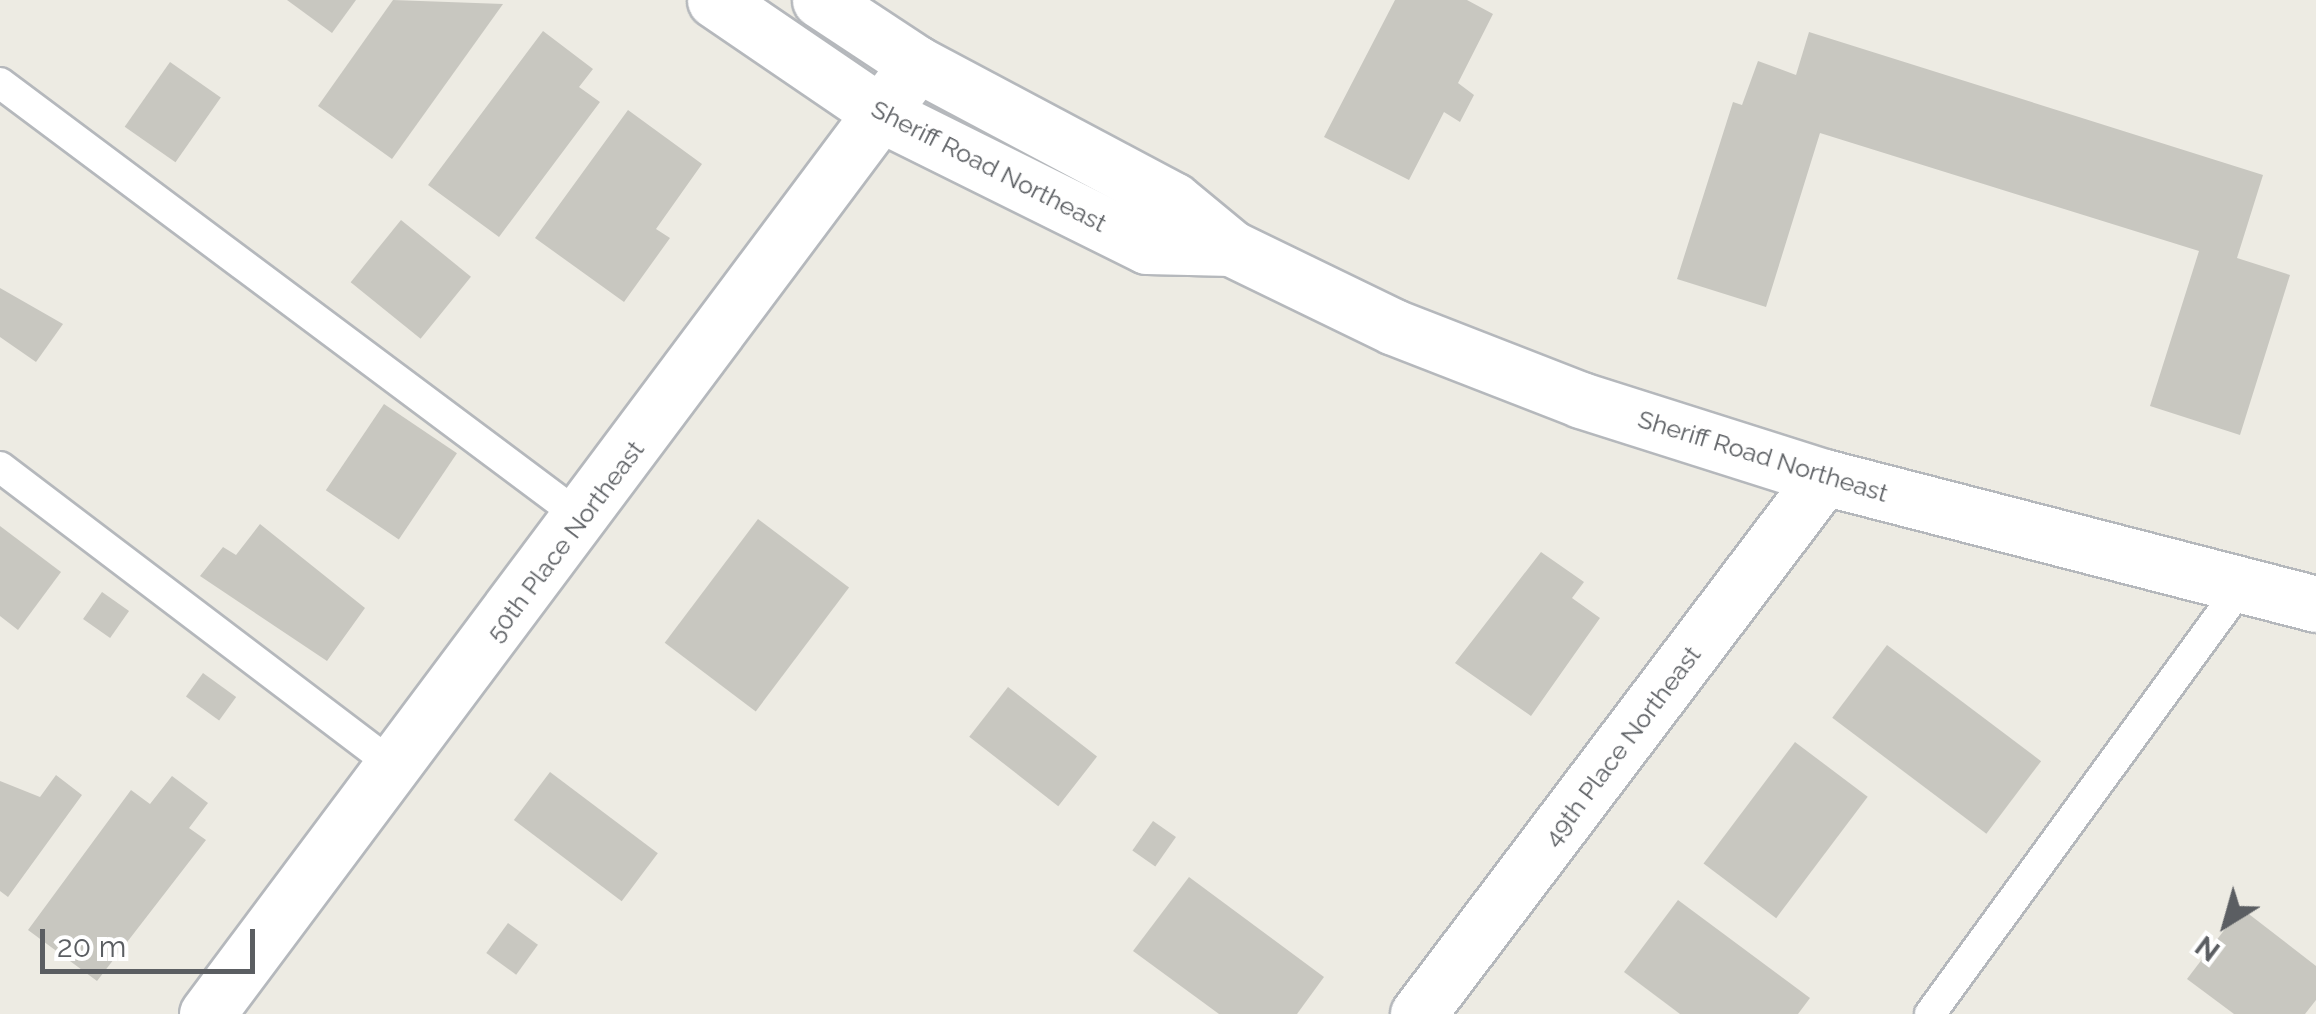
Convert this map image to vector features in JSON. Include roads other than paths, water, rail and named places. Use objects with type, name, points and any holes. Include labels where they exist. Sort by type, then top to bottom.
[{"type":"main road","name":"Sheriff Road Northeast","points":[[715,0],[885,116],[1147,246],[1231,248]]},
{"type":"main road","name":"Sheriff Road Northeast","points":[[820,0],[917,64],[1172,200],[1231,248],[1487,364],[1824,478],[2316,604]]},
{"type":"main road","name":"50th Place Northeast","points":[[207,1014],[885,116],[917,64]]},
{"type":"main road","name":"49th Place Northeast","points":[[1418,1014],[1824,478]]},
{"type":"lane","points":[[0,83],[582,518]]},
{"type":"lane","points":[[0,468],[394,766]]},
{"type":"lane","points":[[1930,1014],[2243,584]]}]
